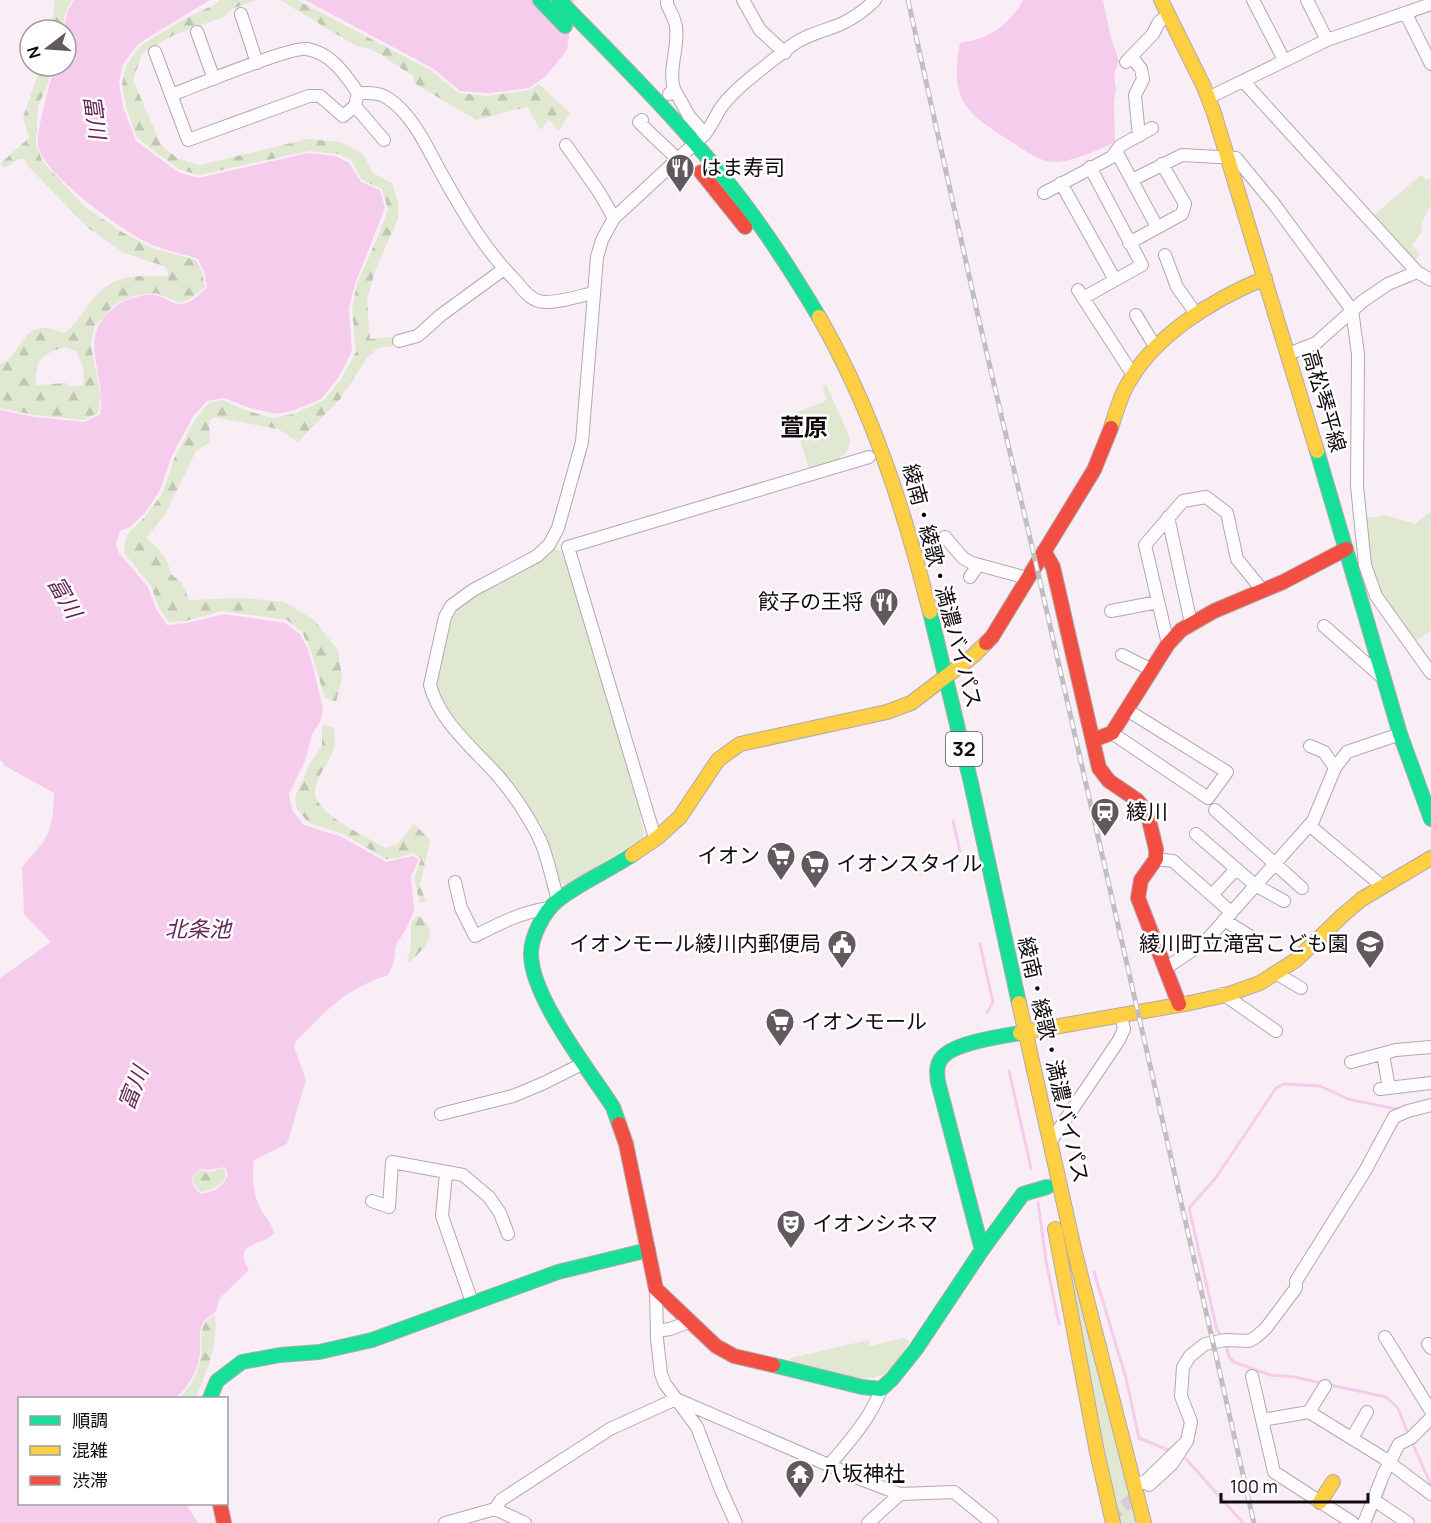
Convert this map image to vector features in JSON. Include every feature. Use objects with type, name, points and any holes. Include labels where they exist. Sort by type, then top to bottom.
[{"type":"main road","name":"綾南・綾歌・満濃バイパス","points":[[540,0],[606,57]]},
{"type":"main road","name":"綾南・綾歌・満濃バイパス","points":[[559,0],[744,225],[783,281],[830,365],[869,457],[894,528],[941,680],[957,784]]},
{"type":"main road","name":"高松琴平線","points":[[1161,0],[1208,98],[1265,278],[1401,734],[1431,819]]},
{"type":"main road","name":"綾南・綾歌・満濃バイパス","points":[[686,153],[736,192],[773,243],[828,333],[856,389],[892,479],[921,573],[941,680],[1019,1034],[1097,1452],[1113,1523]]},
{"type":"main road","points":[[1047,1187],[1023,1194],[982,1250],[916,1349],[881,1389],[862,1387],[734,1356],[716,1346],[656,1289],[620,1123],[613,1107],[544,998],[531,954],[535,939],[554,904],[655,838],[678,819],[716,761],[731,748],[760,739],[887,712],[911,703],[974,656],[992,637],[1095,467],[1133,375],[1156,348],[1197,315],[1228,294],[1265,278]]},
{"type":"main road","points":[[1093,740],[1112,734],[1168,644],[1191,623],[1263,591],[1346,549]]},
{"type":"main road","points":[[1044,551],[1053,567],[1099,768],[1103,776],[1137,800],[1147,812],[1156,858],[1141,880],[1138,898],[1179,1004]]},
{"type":"main road","points":[[982,1250],[938,1082],[937,1068],[943,1056],[952,1049],[1179,1004],[1259,983],[1277,974],[1293,962],[1352,907],[1382,886],[1431,858]]},
{"type":"main road","name":"綾南・綾歌・満濃バイパス","points":[[1007,1012],[1019,1034],[1051,1141],[1075,1253],[1142,1485],[1144,1523]]},
{"type":"main road","points":[[210,1397],[217,1381],[242,1362],[280,1355],[319,1352],[372,1340],[558,1272],[648,1250]]},
{"type":"main road","points":[[1320,1502],[1333,1482]]},
{"type":"main road","points":[[220,1505],[224,1523]]},
{"type":"street","points":[[667,0],[677,29],[671,92],[705,134]]},
{"type":"street","points":[[743,0],[760,30],[785,53]]},
{"type":"street","points":[[455,882],[461,908],[475,936],[506,919],[554,904],[542,845],[517,800],[440,710],[430,685],[445,617],[451,606],[473,590],[537,556],[549,545],[558,528],[582,442],[593,292],[597,257],[602,240],[614,218],[705,134],[728,101],[791,46],[814,33],[842,24],[875,0]]},
{"type":"street","points":[[1253,0],[1284,60]]},
{"type":"street","points":[[1307,0],[1327,40]]},
{"type":"street","points":[[1208,98],[1327,40],[1431,4]]},
{"type":"street","points":[[241,14],[257,63]]},
{"type":"street","points":[[1406,14],[1431,64]]},
{"type":"street","points":[[1139,136],[1135,95],[1143,79],[1141,69],[1129,60],[1153,34],[1159,22],[1168,15]]},
{"type":"street","points":[[197,32],[214,79]]},
{"type":"street","points":[[154,52],[188,140],[309,96],[320,96],[343,116],[355,106],[358,93],[333,61],[320,53],[304,48],[285,52],[171,95]]},
{"type":"street","points":[[1244,82],[1417,272],[1431,280]]},
{"type":"street","points":[[358,93],[381,95],[400,107],[421,137],[470,222],[504,269],[532,298],[540,302],[593,292]]},
{"type":"street","points":[[355,106],[384,140]]},
{"type":"street","points":[[642,120],[639,122],[651,135],[686,153]]},
{"type":"street","points":[[1044,193],[1112,157],[1120,146],[1152,128]]},
{"type":"street","points":[[566,145],[614,218]]},
{"type":"street","points":[[1116,151],[1157,227]]},
{"type":"street","points":[[1132,180],[1182,154],[1236,158],[1274,204],[1352,310],[1358,354],[1357,486],[1365,565],[1377,596],[1431,673]]},
{"type":"street","points":[[1129,243],[1182,214],[1185,204],[1162,164]]},
{"type":"street","points":[[1090,167],[1142,265],[1115,280],[1081,294],[1133,375]]},
{"type":"street","points":[[1061,183],[1115,280]]},
{"type":"street","points":[[1171,260],[1177,286],[1197,315]]},
{"type":"street","points":[[399,341],[417,336],[441,315],[504,269]]},
{"type":"street","points":[[1288,354],[1316,344],[1352,310],[1388,284],[1417,272]]},
{"type":"street","points":[[1136,315],[1156,348]]},
{"type":"street","points":[[655,838],[568,547],[869,457]]},
{"type":"street","points":[[1168,644],[1145,545],[1183,501],[1206,497],[1227,513],[1237,559],[1263,591]]},
{"type":"street","points":[[1168,518],[1191,623]]},
{"type":"street","points":[[945,537],[963,558],[978,565],[1027,578]]},
{"type":"street","points":[[970,577],[978,565]]},
{"type":"street","points":[[1111,611],[1158,602]]},
{"type":"street","points":[[1324,626],[1384,679]]},
{"type":"street","points":[[1122,655],[1152,670]]},
{"type":"street","points":[[1112,734],[1208,798],[1227,772],[1127,710]]},
{"type":"street","points":[[1166,968],[1204,942],[1313,821],[1335,768],[1347,752],[1401,734]]},
{"type":"street","points":[[1310,746],[1324,752],[1335,768]]},
{"type":"street","points":[[1215,810],[1302,888]]},
{"type":"street","points":[[1309,825],[1382,886]]},
{"type":"street","points":[[1196,834],[1255,885],[1284,901]]},
{"type":"street","points":[[1156,858],[1173,861],[1212,895],[1228,916],[1256,940]]},
{"type":"street","points":[[1212,895],[1236,869]]},
{"type":"street","points":[[1277,974],[1300,988]]},
{"type":"street","points":[[1223,994],[1276,1031]]},
{"type":"street","points":[[1051,1141],[1119,1040],[1124,1029],[1121,1016]]},
{"type":"street","points":[[1351,1062],[1383,1054],[1431,1047]]},
{"type":"street","points":[[1383,1054],[1384,1088],[1431,1083]]},
{"type":"street","points":[[441,1114],[513,1096],[584,1063]]},
{"type":"street","points":[[1142,1485],[1187,1441],[1191,1422],[1181,1396],[1183,1367],[1190,1356],[1205,1344],[1224,1340],[1249,1341],[1266,1328],[1296,1288],[1296,1281],[1365,1171],[1394,1117],[1431,1105]]},
{"type":"street","points":[[372,1201],[389,1207],[392,1162],[463,1175],[489,1197],[500,1213],[508,1234]]},
{"type":"street","points":[[446,1173],[442,1216],[472,1302]]},
{"type":"street","points":[[656,1289],[661,1374],[665,1384],[697,1427],[736,1523]]},
{"type":"street","points":[[658,1331],[689,1322]]},
{"type":"street","points":[[1385,1337],[1431,1411]]},
{"type":"street","points":[[1252,1376],[1274,1472],[1353,1523]]},
{"type":"street","points":[[1309,1412],[1325,1386]]},
{"type":"street","points":[[829,1465],[877,1402],[881,1389]]},
{"type":"street","points":[[445,1523],[495,1509],[501,1500],[610,1429],[676,1399],[900,1494],[954,1492],[992,1523]]},
{"type":"street","points":[[1262,1420],[1309,1412],[1392,1464],[1431,1494]]},
{"type":"street","points":[[1352,1438],[1367,1412]]},
{"type":"street","points":[[1364,1523],[1377,1502],[1400,1444],[1410,1439],[1431,1418]]},
{"type":"street","points":[[868,1523],[900,1494]]},
{"type":"street","points":[[1377,1502],[1407,1523]]},
{"type":"street","points":[[495,1509],[507,1518],[525,1523]]},
{"type":"green space","points":[[55,0],[72,0],[64,18],[53,18]]},
{"type":"green space","points":[[220,0],[257,0],[232,9],[223,17],[172,36],[142,54],[133,80],[161,145],[177,158],[200,165],[308,139],[341,142],[363,154],[373,173],[392,183],[398,202],[398,219],[375,271],[367,300],[370,339],[392,337],[395,342],[393,346],[378,348],[367,358],[340,399],[298,442],[278,429],[214,417],[209,421],[210,442],[196,451],[165,515],[146,538],[157,547],[167,561],[171,574],[182,583],[189,600],[242,598],[285,602],[315,621],[338,650],[342,678],[336,702],[325,698],[310,649],[302,632],[287,620],[222,611],[186,621],[169,622],[159,608],[151,586],[124,553],[126,538],[162,494],[174,459],[196,418],[209,403],[222,400],[273,418],[293,414],[323,401],[340,381],[356,352],[352,309],[357,284],[388,209],[382,189],[362,180],[351,160],[338,154],[309,151],[199,175],[178,169],[137,138],[126,107],[122,84],[126,66],[140,46]]},
{"type":"green space","points":[[280,0],[297,0],[432,71],[458,93],[488,96],[530,90],[539,84],[570,113],[559,131],[549,120],[541,130],[527,107],[476,120],[414,83],[413,75],[378,53],[356,46]]},
{"type":"green space","points":[[37,78],[50,78],[38,105],[36,145],[43,162],[85,207],[122,232],[152,248],[196,260],[202,272],[205,287],[190,299],[180,303],[156,293],[134,296],[114,305],[94,327],[91,346],[101,397],[98,413],[84,420],[34,415],[0,408],[0,364],[7,361],[25,337],[37,329],[46,328],[64,333],[72,327],[98,294],[115,282],[123,278],[166,276],[168,271],[164,266],[124,253],[88,228],[24,159],[19,159],[6,167],[1,166],[2,162],[29,138],[23,117]],"holes":[[[64,347],[76,351],[83,367],[84,385],[71,387],[66,383],[36,385],[38,364],[45,356]]]},
{"type":"green space","points":[[1421,175],[1427,180],[1431,177],[1431,205],[1422,222],[1421,233],[1412,245],[1420,255],[1415,261],[1373,216]]},
{"type":"green space","points":[[826,384],[850,438],[849,446],[847,452],[837,460],[809,468],[791,414],[824,402],[826,399],[823,387]]},
{"type":"green space","points":[[1431,511],[1431,631],[1411,644],[1378,596],[1367,565],[1362,519],[1385,515],[1415,524]]},
{"type":"green space","points":[[553,549],[561,551],[567,565],[643,816],[640,818],[644,832],[642,838],[567,886],[560,882],[540,821],[535,823],[513,787],[441,702],[435,679],[444,639],[452,618],[462,602],[532,565]]},
{"type":"green space","points":[[322,724],[333,727],[335,744],[316,785],[317,800],[338,821],[386,848],[397,844],[414,824],[430,840],[420,886],[426,902],[420,903],[414,879],[421,859],[413,853],[386,859],[343,834],[309,823],[297,809],[295,797],[309,765],[322,746]]},
{"type":"green space","points":[[418,915],[429,928],[430,934],[425,946],[409,963],[407,957],[411,950],[411,923]]},
{"type":"green space","points":[[1049,1156],[1139,1523],[1119,1523]]},
{"type":"green space","points":[[224,1168],[225,1178],[219,1185],[201,1192],[195,1187],[193,1179],[200,1170],[209,1172]]},
{"type":"green space","points":[[215,1315],[215,1336],[208,1367],[196,1396],[180,1397],[194,1377],[200,1362],[203,1329],[209,1319]]},
{"type":"green space","points":[[903,1338],[910,1341],[890,1369],[878,1376],[867,1378],[840,1375],[790,1362],[791,1358],[868,1340],[870,1346]]},
{"type":"water","name":"北条池","points":[[74,0],[210,0],[138,44],[123,64],[119,82],[123,107],[136,141],[178,172],[198,178],[308,153],[336,156],[349,163],[361,182],[380,190],[385,208],[355,284],[349,309],[352,351],[338,378],[321,399],[292,411],[276,414],[250,408],[224,398],[207,401],[194,415],[183,435],[172,456],[160,490],[145,513],[130,527],[120,531],[116,545],[119,553],[148,587],[156,609],[167,625],[187,623],[224,614],[285,623],[300,634],[308,650],[323,709],[320,722],[312,734],[305,761],[289,794],[292,810],[304,825],[342,837],[386,862],[413,856],[419,860],[411,876],[414,911],[396,944],[394,961],[388,975],[348,994],[296,1041],[294,1047],[306,1080],[287,1144],[254,1160],[253,1165],[256,1198],[274,1233],[245,1250],[243,1257],[249,1270],[220,1298],[215,1313],[208,1317],[201,1327],[199,1359],[187,1385],[176,1397],[18,1397],[18,1505],[187,1505],[198,1523],[0,1523],[0,978],[51,942],[24,914],[22,867],[38,849],[47,834],[52,817],[54,793],[5,766],[0,760],[0,410],[35,417],[85,422],[100,414],[100,385],[94,344],[96,331],[103,319],[119,304],[136,297],[154,295],[184,304],[207,287],[204,271],[198,259],[152,245],[134,235],[84,200],[43,158],[38,139],[52,78],[78,78],[78,18],[66,18]],"holes":[[[225,1167],[228,1174],[221,1186],[201,1194],[195,1188],[192,1178],[200,1169]]]},
{"type":"water","points":[[305,0],[574,0],[567,50],[546,76],[529,88],[489,93],[460,91],[434,69]]},
{"type":"water","points":[[1023,0],[1103,0],[1111,38],[1119,61],[1114,75],[1115,142],[1094,152],[1061,162],[1043,160],[983,123],[965,104],[957,79],[960,43],[980,38],[997,30],[1011,17]]},
{"type":"waterway","points":[[953,821],[960,851]]},
{"type":"waterway","points":[[980,944],[993,1002],[987,1013]]},
{"type":"waterway","points":[[1009,1071],[1031,1168]]},
{"type":"waterway","points":[[1222,1336],[1217,1330],[1189,1208],[1215,1179],[1276,1088],[1284,1084],[1320,1086],[1348,1099],[1396,1109],[1403,1108]]},
{"type":"waterway","points":[[1038,1202],[1046,1261],[1059,1324]]},
{"type":"waterway","points":[[1094,1272],[1126,1378],[1139,1438],[1173,1452]]},
{"type":"waterway","points":[[1226,1344],[1229,1357],[1234,1362],[1270,1375],[1294,1377],[1386,1397],[1398,1408],[1408,1434]]},
{"type":"waterway","points":[[1411,1440],[1431,1485]]},
{"type":"waterway","points":[[1186,1459],[1243,1523]]},
{"type":"waterway","points":[[1381,1500],[1387,1481]]},
{"type":"waterway","points":[[1372,1519],[1378,1506]]},
{"type":"tunnel","points":[[1110,1518],[1140,1493]]},
{"type":"railway","points":[[908,0],[1254,1523]]},
{"type":"traffic: fast","points":[[540,0],[565,26]]},
{"type":"traffic: fast","points":[[559,0],[705,155],[749,210],[819,317]]},
{"type":"traffic: fast","points":[[1317,451],[1400,734],[1431,819]]},
{"type":"traffic: fast","points":[[930,612],[971,783],[1019,1003]]},
{"type":"traffic: fast","points":[[619,1124],[613,1107],[563,1033],[540,991],[531,954],[536,932],[543,918],[557,901],[632,855]]},
{"type":"traffic: fast","points":[[982,1250],[938,1082],[938,1067],[941,1059],[955,1049],[978,1041],[1020,1033]]},
{"type":"traffic: fast","points":[[773,1365],[862,1387],[881,1389],[916,1349],[982,1250],[1023,1194],[1047,1187]]},
{"type":"traffic: fast","points":[[210,1397],[217,1381],[242,1362],[280,1355],[319,1352],[372,1340],[558,1272],[648,1250]]},
{"type":"traffic: slow","points":[[1161,0],[1204,87],[1214,113],[1317,451]]},
{"type":"traffic: slow","points":[[1111,428],[1123,394],[1137,370],[1167,336],[1225,297],[1265,278]]},
{"type":"traffic: slow","points":[[819,317],[855,387],[885,460],[930,612]]},
{"type":"traffic: slow","points":[[632,855],[657,838],[680,817],[718,760],[740,744],[887,712],[911,703],[973,656],[986,643]]},
{"type":"traffic: slow","points":[[1020,1033],[1190,1003],[1226,995],[1260,983],[1296,960],[1362,899],[1431,858]]},
{"type":"traffic: slow","points":[[1019,1003],[1075,1253],[1144,1523]]},
{"type":"traffic: slow","points":[[1055,1229],[1097,1452],[1113,1523]]},
{"type":"traffic: slow","points":[[1320,1502],[1333,1482]]},
{"type":"traffic: jam","points":[[701,172],[745,227]]},
{"type":"traffic: jam","points":[[986,643],[992,637],[1094,470],[1111,428]]},
{"type":"traffic: jam","points":[[1093,740],[1112,733],[1168,644],[1181,630],[1214,611],[1283,582],[1346,549]]},
{"type":"traffic: jam","points":[[1044,551],[1053,567],[1099,768],[1109,781],[1137,800],[1147,812],[1156,849],[1156,859],[1141,880],[1138,898],[1179,1004]]},
{"type":"traffic: jam","points":[[619,1124],[626,1144],[656,1289],[716,1346],[734,1356],[773,1365]]},
{"type":"traffic: jam","points":[[220,1505],[224,1523]]},
{"type":"place","name":"はま寿司","points":[[680,194]]},
{"type":"place","name":"餃子の王将","points":[[884,628]]},
{"type":"place","name":"綾川","points":[[1105,838]]},
{"type":"place","name":"イオン","points":[[781,882]]},
{"type":"place","name":"イオンスタイル","points":[[815,890]]},
{"type":"place","name":"イオンモール綾川内郵便局","points":[[842,970]]},
{"type":"place","name":"綾川町立滝宮こども園","points":[[1370,970]]},
{"type":"place","name":"イオンモール","points":[[780,1048]]},
{"type":"place","name":"イオンシネマ","points":[[791,1250]]},
{"type":"place","name":"八坂神社","points":[[800,1500]]},
{"type":"district","name":"萱原","points":[[804,428]]},
{"type":"water label","name":"富川","points":[[95,117]]},
{"type":"water label","name":"富川","points":[[65,597]]},
{"type":"water label","name":"富川","points":[[133,1088]]}]
